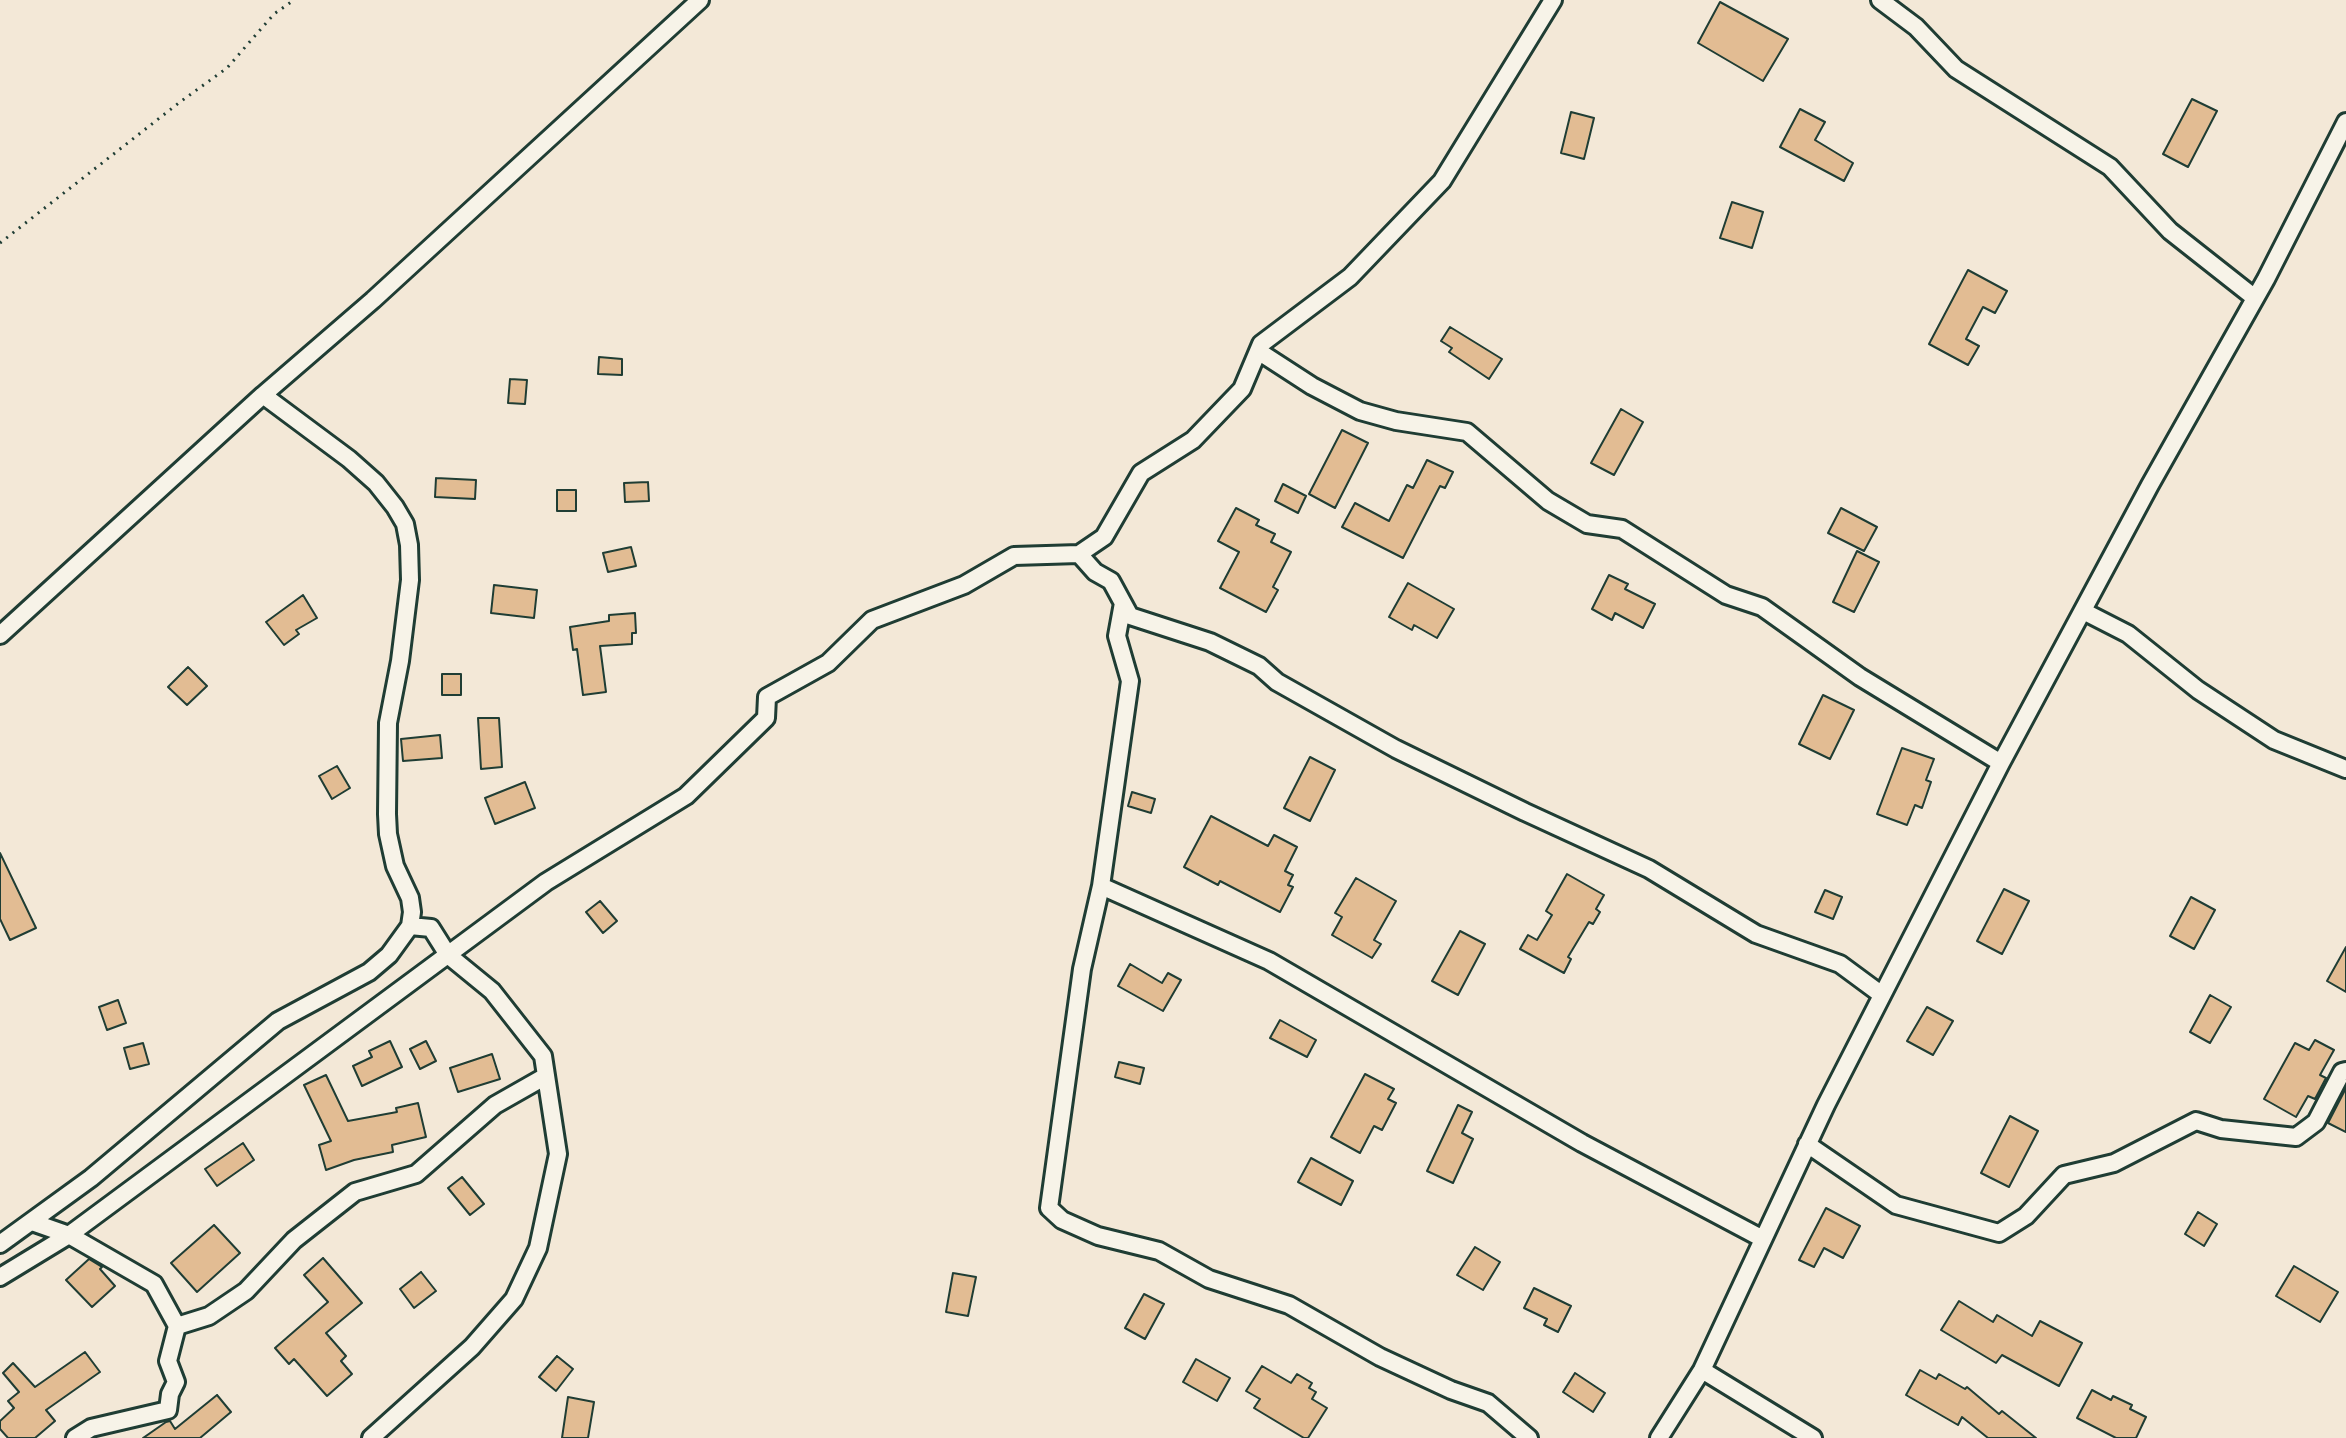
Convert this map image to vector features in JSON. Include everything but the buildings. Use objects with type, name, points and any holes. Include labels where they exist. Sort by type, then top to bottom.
[{"type":"street","points":[[0,635],[263,395],[373,300],[700,0]]},
{"type":"street","points":[[0,1277],[69,1235],[546,882],[686,796],[766,718],[767,697],[828,663],[872,620],[964,585],[1014,556],[1079,554],[1104,537],[1141,473],[1193,440],[1242,389],[1261,344],[1350,277],[1442,181],[1553,0]]},
{"type":"street","points":[[1880,0],[1916,27],[1956,69],[2110,167],[2170,231],[2255,298]]},
{"type":"street","points":[[1659,1438],[1702,1370],[1807,1144],[2001,763],[2255,298],[2346,122]]},
{"type":"street","points":[[1258,351],[1312,386],[1360,411],[1396,421],[1467,432],[1548,501],[1587,524],[1622,529],[1726,595],[1762,607],[1860,677],[2001,763]]},
{"type":"street","points":[[0,1244],[91,1178],[278,1021],[369,972],[389,955],[410,926],[410,898],[395,866],[387,814],[388,723],[400,661],[410,580],[405,524],[376,483],[263,395]]},
{"type":"street","points":[[1079,554],[1095,572],[1111,581],[1130,616],[1210,642],[1259,666],[1277,682],[1396,749],[1649,869],[1756,934],[1840,964],[1882,995]]},
{"type":"street","points":[[1123,603],[1117,636],[1130,681],[1101,886],[1082,969],[1049,1208],[1062,1220],[1098,1236],[1159,1251],[1209,1279],[1289,1305],[1380,1357],[1451,1390],[1488,1403],[1529,1438]]},
{"type":"street","points":[[2083,611],[2128,634],[2198,690],[2274,740],[2346,769]]},
{"type":"street","points":[[1101,886],[1269,961],[1582,1143],[1763,1239]]},
{"type":"street","points":[[371,1438],[472,1347],[514,1299],[538,1248],[558,1154],[543,1056],[492,991],[448,955],[431,928],[410,926]]},
{"type":"street","points":[[1807,1144],[1896,1205],[1999,1233],[2026,1216],[2064,1175],[2114,1163],[2196,1121],[2221,1129],[2296,1137],[2316,1122],[2342,1072],[2346,1071]]},
{"type":"street","points":[[177,1326],[209,1316],[246,1291],[294,1240],[355,1192],[416,1174],[495,1105],[546,1076]]},
{"type":"street","points":[[32,1222],[69,1235],[154,1284],[177,1326],[168,1361],[176,1382],[170,1394],[168,1410],[91,1428],[75,1438]]},
{"type":"street","points":[[1702,1370],[1813,1438]]},
{"type":"path","points":[[0,243],[227,68],[274,14],[294,0]]}]
